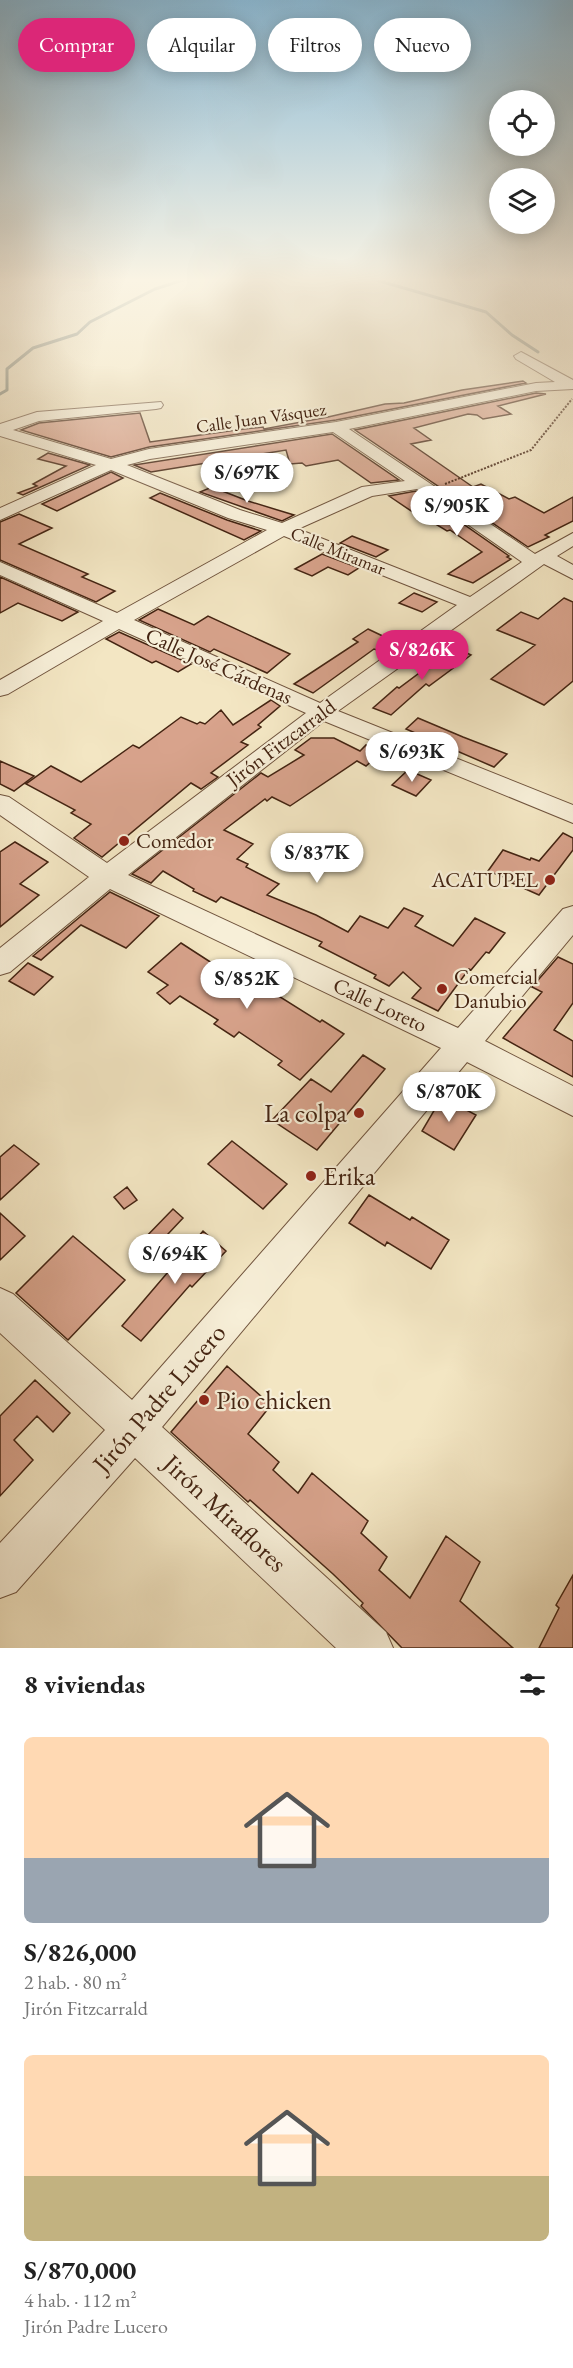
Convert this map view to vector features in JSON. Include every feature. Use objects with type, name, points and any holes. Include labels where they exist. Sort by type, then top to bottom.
[{"type":"street","points":[[521,356],[572,390]]},
{"type":"street","name":"Calle Juan Vásquez","points":[[0,515],[111,464],[149,454],[336,427],[536,387],[572,390]]},
{"type":"street","points":[[0,430],[37,417],[156,405]]},
{"type":"street","points":[[336,427],[539,559],[573,573]]},
{"type":"street","name":"Calle Miramar","points":[[0,430],[111,464],[234,514],[283,529],[471,604]]},
{"type":"street","points":[[0,689],[283,529],[368,491],[424,486]]},
{"type":"street","name":"Jirón Fitzcarrald","points":[[0,964],[107,876],[322,712],[471,604],[573,538]]},
{"type":"street","name":"Calle José Cárdenas","points":[[0,568],[322,712],[573,815]]},
{"type":"street","name":"Calle Loreto","points":[[0,803],[107,876],[464,1044],[573,1102]]},
{"type":"street","name":"Jirón Padre Lucero","points":[[0,1576],[134,1429],[573,916]]},
{"type":"street","name":"Jirón Miraflores","points":[[0,1308],[370,1648]]},
{"type":"path","points":[[424,486],[531,450],[572,390]]},
{"type":"building","points":[[523,381],[526,383],[336,420],[149,447],[111,457],[21,430],[39,423],[140,413],[150,442],[244,429],[263,427],[264,429],[385,404],[404,403],[462,390]]},
{"type":"building","points":[[536,393],[546,394],[498,406],[511,414],[483,419],[477,415],[468,414],[414,428],[431,440],[411,444],[473,487],[481,484],[509,499],[515,497],[544,513],[573,497],[573,521],[545,535],[549,537],[528,547],[355,430]]},
{"type":"building","points":[[332,434],[399,480],[371,483],[338,460],[306,466],[302,463],[290,464],[286,450],[151,472],[134,465]]},
{"type":"building","points":[[48,453],[90,465],[23,495],[18,493],[37,486],[33,484],[66,466],[38,459]]},
{"type":"building","points":[[111,472],[123,478],[57,511],[42,504]]},
{"type":"building","points":[[212,487],[294,515],[282,521],[200,492]]},
{"type":"building","points":[[416,491],[511,559],[473,583],[448,574],[482,552],[450,530],[447,531],[429,520],[426,521],[389,496]]},
{"type":"building","points":[[160,493],[261,531],[244,540],[150,498]]},
{"type":"building","points":[[19,514],[52,528],[19,544],[88,574],[82,577],[115,591],[96,602],[0,560],[0,522]]},
{"type":"building","points":[[352,536],[388,550],[376,557],[340,543]]},
{"type":"building","points":[[322,554],[359,568],[348,575],[328,567],[312,576],[295,569]]},
{"type":"building","points":[[0,577],[78,612],[62,621],[18,603],[0,613]]},
{"type":"building","points":[[414,593],[437,602],[422,612],[399,603]]},
{"type":"building","points":[[564,598],[573,602],[573,681],[544,705],[491,679],[535,645],[497,630],[521,612],[538,619]]},
{"type":"building","points":[[158,609],[194,625],[208,616],[290,654],[267,673],[214,649],[210,652],[139,620]]},
{"type":"building","points":[[368,629],[391,640],[377,650],[374,649],[313,693],[294,684],[358,642],[353,639]]},
{"type":"building","points":[[119,632],[191,664],[178,672],[156,661],[152,663],[106,639]]},
{"type":"building","points":[[454,647],[471,655],[429,686],[426,684],[391,715],[373,708],[397,687],[399,688]]},
{"type":"building","points":[[271,700],[280,706],[258,725],[261,727],[241,742],[248,745],[211,773],[218,777],[201,789],[191,783],[102,857],[74,838],[91,824],[71,813],[75,810],[26,784],[51,766],[81,782],[133,745],[139,748],[181,717],[197,724],[200,722],[205,724],[221,710],[233,725]]},
{"type":"building","points":[[418,718],[507,754],[494,767],[406,729]]},
{"type":"building","points":[[311,738],[334,738],[360,751],[366,745],[382,752],[366,766],[357,761],[290,806],[272,797],[267,801],[265,799],[224,830],[253,844],[237,859],[248,864],[246,867],[279,884],[267,895],[316,915],[348,932],[360,916],[388,928],[404,908],[423,916],[415,926],[453,946],[475,918],[505,933],[489,953],[486,952],[471,970],[469,969],[438,1011],[412,998],[421,988],[403,972],[389,986],[374,978],[376,975],[319,946],[322,942],[221,897],[216,902],[193,891],[194,889],[163,871],[151,883],[132,874],[261,773],[268,777],[304,755],[295,750]]},
{"type":"building","points":[[0,761],[34,776],[14,791],[0,784]]},
{"type":"building","points":[[408,770],[431,780],[416,796],[392,785]]},
{"type":"building","points":[[563,833],[573,838],[573,850],[539,895],[512,883],[514,881],[488,871],[503,850],[539,861]]},
{"type":"building","points":[[15,842],[48,862],[20,884],[39,895],[0,927],[0,852]]},
{"type":"building","points":[[110,892],[159,916],[126,948],[81,925],[41,960],[33,956]]},
{"type":"building","points":[[181,943],[252,989],[258,983],[320,1022],[322,1020],[344,1034],[300,1080],[278,1065],[282,1061],[239,1032],[234,1037],[214,1024],[218,1020],[180,996],[170,1004],[157,993],[168,985],[148,972]]},
{"type":"building","points":[[558,957],[573,964],[573,1003],[554,1030],[573,1041],[573,1077],[503,1038],[542,992],[532,987]]},
{"type":"building","points":[[28,963],[53,977],[34,995],[9,981]]},
{"type":"building","points":[[363,1055],[385,1069],[317,1150],[272,1120],[311,1079],[331,1092]]},
{"type":"building","points":[[442,1097],[476,1115],[454,1150],[422,1131]]},
{"type":"building","points":[[232,1141],[287,1184],[263,1209],[208,1164]]},
{"type":"building","points":[[14,1145],[39,1164],[0,1200],[0,1157]]},
{"type":"building","points":[[127,1187],[137,1200],[124,1209],[114,1197]]},
{"type":"building","points":[[369,1195],[410,1220],[412,1217],[449,1240],[431,1269],[387,1242],[385,1246],[349,1223]]},
{"type":"building","points":[[173,1209],[183,1218],[152,1251],[141,1242]]},
{"type":"building","points":[[0,1213],[25,1236],[0,1260]]},
{"type":"building","points":[[203,1231],[226,1251],[192,1287],[190,1285],[141,1341],[122,1326]]},
{"type":"building","points":[[73,1236],[125,1280],[68,1340],[16,1293]]},
{"type":"building","points":[[227,1366],[271,1405],[248,1434],[279,1462],[273,1470],[298,1493],[312,1473],[368,1521],[361,1533],[387,1557],[379,1570],[410,1598],[446,1536],[480,1562],[460,1601],[513,1648],[402,1648],[361,1606],[363,1603],[333,1574],[250,1500],[248,1502],[171,1432]]},
{"type":"building","points":[[35,1380],[70,1413],[53,1432],[37,1416],[14,1440],[33,1460],[0,1496],[0,1416]]},
{"type":"building","points":[[573,1575],[573,1648],[539,1648],[559,1608],[556,1605]]},
{"type":"waterway","points":[[0,394],[7,390],[7,369],[23,356]]},
{"type":"place","name":"Comedor","points":[[124,841]]},
{"type":"place","name":"ACATUPEL","points":[[550,880]]},
{"type":"place","name":"Comercial Danubio","points":[[442,989]]},
{"type":"place","name":"La colpa","points":[[359,1113]]},
{"type":"place","name":"Erika","points":[[311,1176]]},
{"type":"place","name":"Pio chicken","points":[[204,1400]]}]
